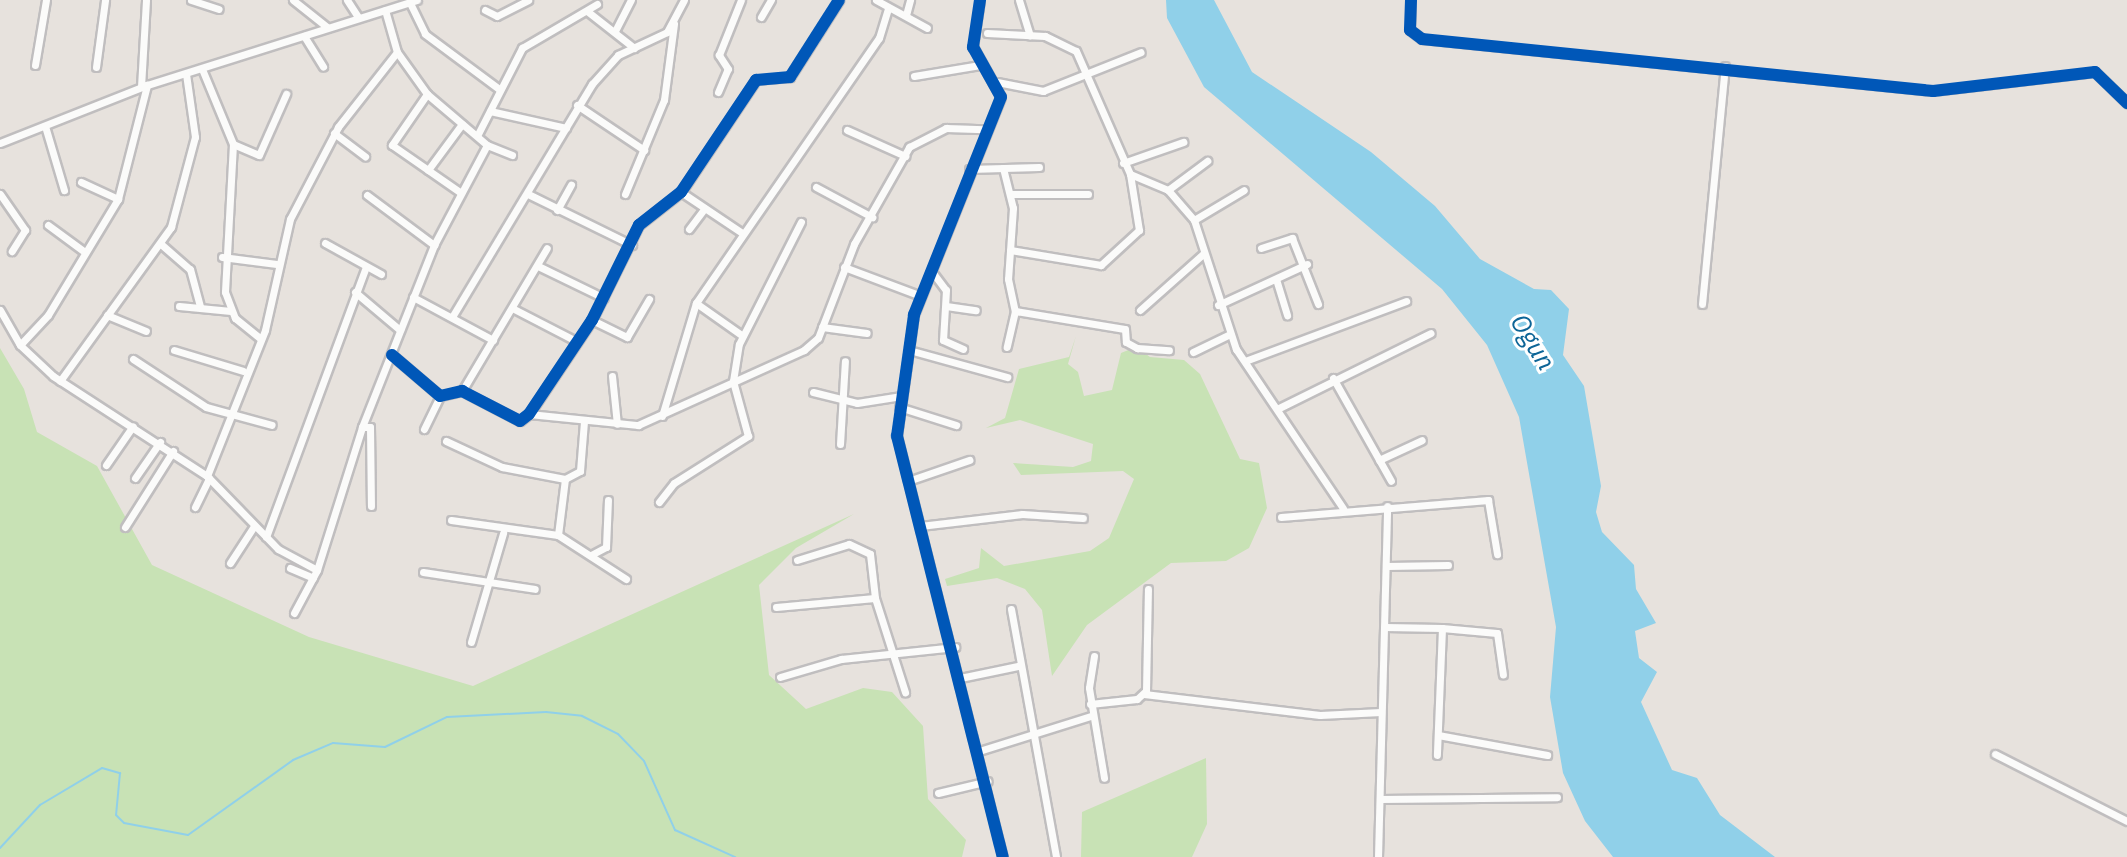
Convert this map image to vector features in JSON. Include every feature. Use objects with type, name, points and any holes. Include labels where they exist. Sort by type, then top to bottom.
[{"type":"street","points":[[35,65],[46,0]]},
{"type":"street","points":[[96,67],[105,0]]},
{"type":"street","points":[[20,345],[48,315],[82,250],[118,199],[144,86],[146,0]]},
{"type":"street","points":[[191,0],[219,9]]},
{"type":"street","points":[[293,0],[327,27]]},
{"type":"street","points":[[347,0],[358,17]]},
{"type":"street","points":[[485,10],[497,16],[528,0]]},
{"type":"street","points":[[615,31],[631,0]]},
{"type":"street","points":[[625,194],[664,100],[674,22],[684,0]]},
{"type":"street","points":[[718,92],[728,69],[719,55],[741,0]]},
{"type":"street","points":[[761,17],[771,0]]},
{"type":"street","points":[[440,396],[462,391],[520,421],[529,414],[592,320],[632,245],[639,225],[681,192],[736,103],[756,80],[790,77],[839,0]]},
{"type":"street","points":[[876,0],[927,28]]},
{"type":"street","points":[[906,15],[910,0]]},
{"type":"street","points":[[980,0],[973,47],[980,65],[997,82],[1001,97],[984,129],[933,273],[921,296],[899,407],[908,481],[955,647],[1003,857]]},
{"type":"street","points":[[1019,0],[1030,35]]},
{"type":"street","points":[[1411,0],[1410,30],[1422,39],[1725,66],[1933,91],[2095,72],[2127,103]]},
{"type":"street","points":[[0,143],[144,86],[413,1],[425,34],[499,89]]},
{"type":"street","points":[[478,134],[499,89],[529,40],[597,4]]},
{"type":"street","points":[[662,416],[696,303],[879,38],[888,9]]},
{"type":"street","points":[[385,10],[397,52],[427,94],[478,134],[487,145],[512,155]]},
{"type":"street","points":[[587,11],[634,48]]},
{"type":"street","points":[[452,317],[528,194],[577,105],[611,59],[674,22]]},
{"type":"street","points":[[987,33],[1030,35],[1076,51],[1130,174],[1139,233],[1104,264],[1010,250]]},
{"type":"street","points":[[304,36],[323,67]]},
{"type":"street","points":[[195,507],[232,420],[243,371],[261,339],[277,264],[334,133],[397,52]]},
{"type":"street","points":[[997,82],[1043,91],[1141,52]]},
{"type":"street","points":[[914,76],[980,65]]},
{"type":"street","points":[[1702,304],[1725,66]]},
{"type":"street","points":[[202,69],[233,144],[222,257],[231,311]]},
{"type":"street","points":[[60,381],[162,245],[187,185],[195,137],[186,74]]},
{"type":"street","points":[[233,144],[259,155],[286,94]]},
{"type":"street","points":[[427,94],[392,142],[461,193]]},
{"type":"street","points":[[577,105],[644,150]]},
{"type":"street","points":[[490,111],[566,128]]},
{"type":"street","points":[[428,170],[462,124]]},
{"type":"street","points":[[45,126],[64,190]]},
{"type":"street","points":[[529,414],[617,424],[662,416],[804,350],[822,327],[844,267],[913,143],[946,128],[984,129]]},
{"type":"street","points":[[847,130],[905,156]]},
{"type":"street","points":[[334,133],[365,156]]},
{"type":"street","points":[[1123,163],[1183,142]]},
{"type":"street","points":[[294,613],[317,570],[362,427],[434,245],[487,145]]},
{"type":"street","points":[[1168,190],[1207,161]]},
{"type":"street","points":[[969,169],[1039,167]]},
{"type":"street","points":[[1003,168],[1011,194],[1010,250],[1015,311],[1007,347]]},
{"type":"street","points":[[1130,174],[1168,190],[1194,220],[1218,305],[1230,334],[1343,508]]},
{"type":"street","points":[[81,182],[118,199]]},
{"type":"street","points":[[557,210],[571,185]]},
{"type":"street","points":[[816,187],[872,217]]},
{"type":"street","points":[[1194,220],[1244,190]]},
{"type":"street","points":[[681,192],[742,233]]},
{"type":"street","points":[[0,194],[25,230],[12,251]]},
{"type":"street","points":[[528,194],[632,245]]},
{"type":"street","points":[[1011,194],[1088,194]]},
{"type":"street","points":[[367,195],[434,245]]},
{"type":"street","points":[[689,229],[705,208]]},
{"type":"street","points":[[659,502],[674,483],[748,436],[733,381],[743,336],[801,222]]},
{"type":"street","points":[[48,225],[82,250]]},
{"type":"street","points":[[1261,248],[1289,236],[1307,264],[1318,304]]},
{"type":"street","points":[[325,243],[381,274]]},
{"type":"street","points":[[162,245],[190,269],[200,307]]},
{"type":"street","points":[[462,391],[514,309],[547,248]]},
{"type":"street","points":[[1140,310],[1203,254]]},
{"type":"street","points":[[222,257],[277,264]]},
{"type":"street","points":[[1218,305],[1307,264]]},
{"type":"street","points":[[538,266],[604,298]]},
{"type":"street","points":[[266,537],[366,267]]},
{"type":"street","points":[[844,267],[921,296]]},
{"type":"street","points":[[933,273],[945,286],[943,338],[963,349]]},
{"type":"street","points":[[1276,279],[1287,315]]},
{"type":"street","points":[[355,292],[400,330]]},
{"type":"street","points":[[413,297],[493,340]]},
{"type":"street","points":[[592,320],[627,337],[649,299]]},
{"type":"street","points":[[1245,361],[1406,301]]},
{"type":"street","points":[[696,303],[743,336]]},
{"type":"street","points":[[179,306],[231,311],[261,339]]},
{"type":"street","points":[[946,306],[976,310]]},
{"type":"street","points":[[514,309],[576,341]]},
{"type":"street","points":[[0,310],[20,345],[60,381],[173,451],[208,477],[266,537],[317,570]]},
{"type":"street","points":[[1015,311],[1125,329],[1126,342],[1142,351],[1169,350]]},
{"type":"street","points":[[107,315],[146,331]]},
{"type":"street","points":[[822,327],[867,333]]},
{"type":"street","points":[[1279,408],[1333,378],[1431,333]]},
{"type":"street","points":[[1193,352],[1230,334]]},
{"type":"street","points":[[174,350],[243,371]]},
{"type":"street","points":[[909,350],[1007,377]]},
{"type":"street","points":[[392,355],[440,396]]},
{"type":"street","points":[[133,359],[232,420],[272,425]]},
{"type":"street","points":[[840,444],[840,400],[845,361]]},
{"type":"street","points":[[612,376],[617,424]]},
{"type":"street","points":[[1333,378],[1391,481]]},
{"type":"street","points":[[813,392],[840,400],[901,396]]},
{"type":"street","points":[[424,429],[440,396]]},
{"type":"street","points":[[899,407],[956,425]]},
{"type":"street","points":[[446,441],[502,467],[565,479],[580,471],[584,421]]},
{"type":"street","points":[[106,465],[133,426]]},
{"type":"street","points":[[362,427],[370,427],[371,506]]},
{"type":"street","points":[[1379,460],[1422,440]]},
{"type":"street","points":[[135,478],[160,442]]},
{"type":"street","points":[[125,527],[173,451]]},
{"type":"street","points":[[908,481],[969,460]]},
{"type":"street","points":[[558,535],[565,479]]},
{"type":"street","points":[[591,555],[606,547],[608,500]]},
{"type":"street","points":[[1281,517],[1343,508],[1488,500],[1497,554]]},
{"type":"street","points":[[1378,857],[1387,506]]},
{"type":"street","points":[[920,526],[1022,514],[1083,518]]},
{"type":"street","points":[[451,520],[503,533],[558,535],[626,579]]},
{"type":"street","points":[[230,563],[254,526]]},
{"type":"street","points":[[471,642],[482,586],[503,533]]},
{"type":"street","points":[[797,560],[818,549],[860,547],[870,554],[875,598],[905,692]]},
{"type":"street","points":[[1387,566],[1448,565]]},
{"type":"street","points":[[290,568],[313,578]]},
{"type":"street","points":[[423,572],[482,586],[535,589]]},
{"type":"street","points":[[1144,694],[1148,589]]},
{"type":"street","points":[[776,607],[875,598]]},
{"type":"street","points":[[1011,609],[1018,666],[1056,857]]},
{"type":"street","points":[[1385,627],[1497,633],[1503,675]]},
{"type":"street","points":[[1437,755],[1442,628]]},
{"type":"street","points":[[780,677],[894,653],[955,647]]},
{"type":"street","points":[[1094,656],[1090,704],[1104,778]]},
{"type":"street","points":[[960,678],[1018,666]]},
{"type":"street","points":[[1090,704],[1144,694],[1320,715],[1381,712]]},
{"type":"street","points":[[979,751],[1091,716]]},
{"type":"street","points":[[1438,735],[1547,755]]},
{"type":"street","points":[[1995,754],[2127,821]]},
{"type":"street","points":[[938,793],[988,781]]},
{"type":"street","points":[[1380,799],[1557,797]]},
{"type":"green space","points":[[1076,336],[1068,364],[1078,372],[1084,396],[1112,390],[1121,353],[1136,347],[1150,357],[1184,360],[1200,374],[1240,459],[1259,463],[1267,508],[1249,548],[1226,561],[1171,563],[1087,625],[1052,676],[1042,610],[1025,589],[997,578],[947,586],[945,579],[979,568],[981,548],[1004,566],[1090,551],[1109,538],[1134,479],[1123,471],[1021,475],[1013,463],[1073,467],[1091,461],[1093,444],[1020,420],[986,428],[1005,418],[1019,369],[1069,357]]},
{"type":"green space","points":[[0,348],[24,389],[37,432],[97,466],[152,565],[309,637],[473,686],[854,514],[796,548],[759,585],[769,675],[806,709],[863,688],[892,692],[923,726],[928,799],[966,840],[962,857],[0,857]]},
{"type":"green space","points":[[1206,758],[1207,824],[1192,857],[1081,857],[1082,812]]},
{"type":"water","name":"Ogun","points":[[1166,0],[1214,0],[1252,72],[1371,152],[1435,206],[1480,259],[1534,289],[1551,290],[1569,309],[1563,355],[1584,386],[1601,486],[1596,512],[1602,532],[1634,565],[1636,589],[1656,623],[1635,631],[1639,658],[1657,672],[1641,702],[1672,770],[1697,778],[1720,815],[1775,857],[1613,857],[1585,821],[1563,773],[1550,697],[1556,627],[1519,417],[1487,345],[1442,289],[1204,87],[1167,18]]},
{"type":"waterway","points":[[0,848],[40,805],[102,768],[120,773],[116,815],[124,823],[188,835],[293,760],[333,743],[385,747],[447,717],[546,712],[582,716],[618,734],[644,761],[675,830],[735,857]]},
{"type":"cycle path","points":[[392,355],[440,396],[462,391],[520,421],[529,414],[592,320],[639,225],[681,192],[756,80],[790,77],[839,0]]},
{"type":"cycle path","points":[[980,0],[973,47],[1001,97],[914,315],[897,436],[1003,857]]},
{"type":"cycle path","points":[[1411,0],[1410,30],[1422,39],[1933,91],[2095,72],[2127,103]]}]
